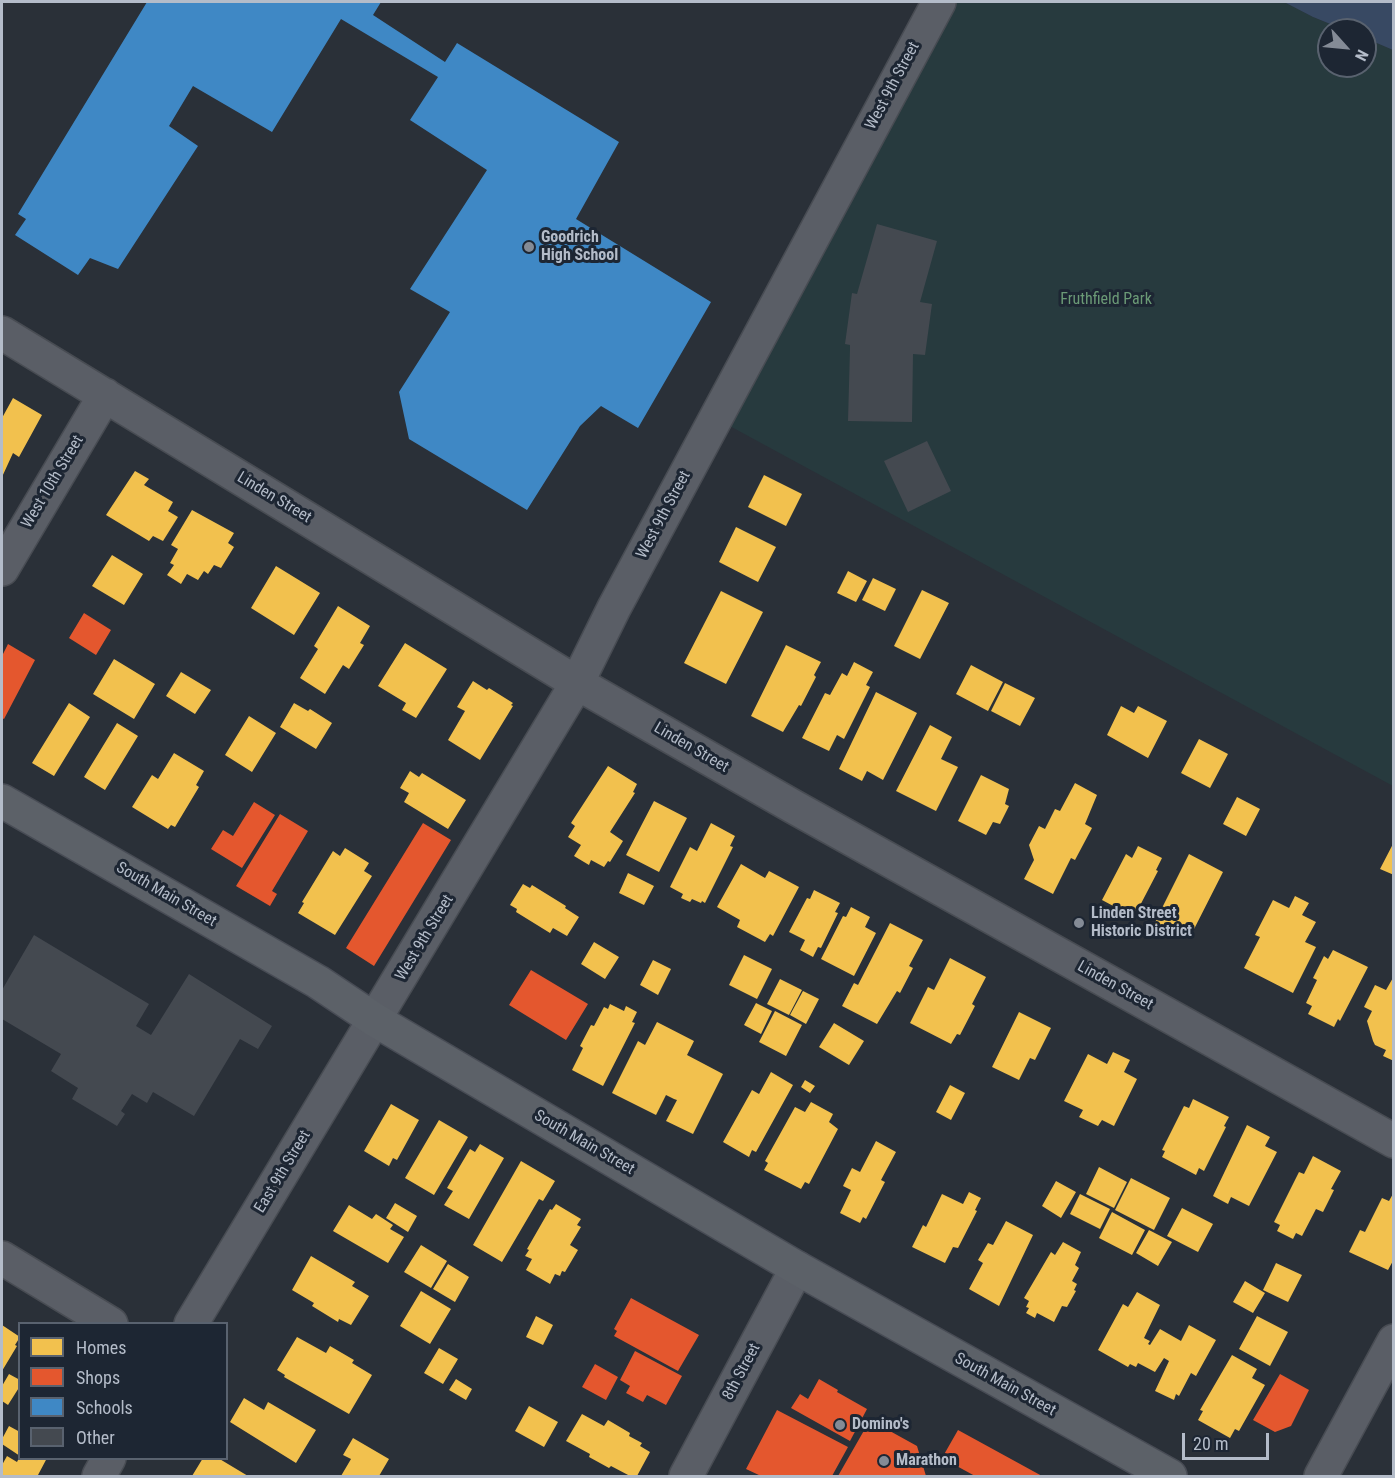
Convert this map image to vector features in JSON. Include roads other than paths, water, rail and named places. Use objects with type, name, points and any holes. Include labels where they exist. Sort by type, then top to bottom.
[{"type":"main road","name":"South Main Street","points":[[2,801],[318,982],[375,1020],[797,1268],[1152,1472]]},
{"type":"street","name":"West 9th Street","points":[[375,1020],[577,683],[614,608],[939,2]]},
{"type":"street","name":"Linden Street","points":[[2,333],[577,683],[794,807],[1394,1142]]},
{"type":"street","name":"West 10th Street","points":[[2,569],[105,395]]},
{"type":"street","name":"East 9th Street","points":[[192,1322],[375,1020]]},
{"type":"street","points":[[2,1258],[109,1322]]},
{"type":"street","name":"8th Street","points":[[686,1476],[797,1268]]},
{"type":"street","points":[[1321,1476],[1394,1341]]},
{"type":"street","points":[[99,1476],[108,1460]]},
{"type":"water","points":[[1284,2],[1393,2],[1393,50],[1377,43],[1377,18],[1313,17]]},
{"type":"place","name":"Goodrich High School","points":[[529,247]]},
{"type":"place","name":"Linden Street Historic District","points":[[1079,923]]},
{"type":"place","name":"Domino's","points":[[840,1425]]},
{"type":"place","name":"Marathon","points":[[884,1461]]},
{"type":"park label","name":"Fruthfield Park","points":[[1106,300]]}]
